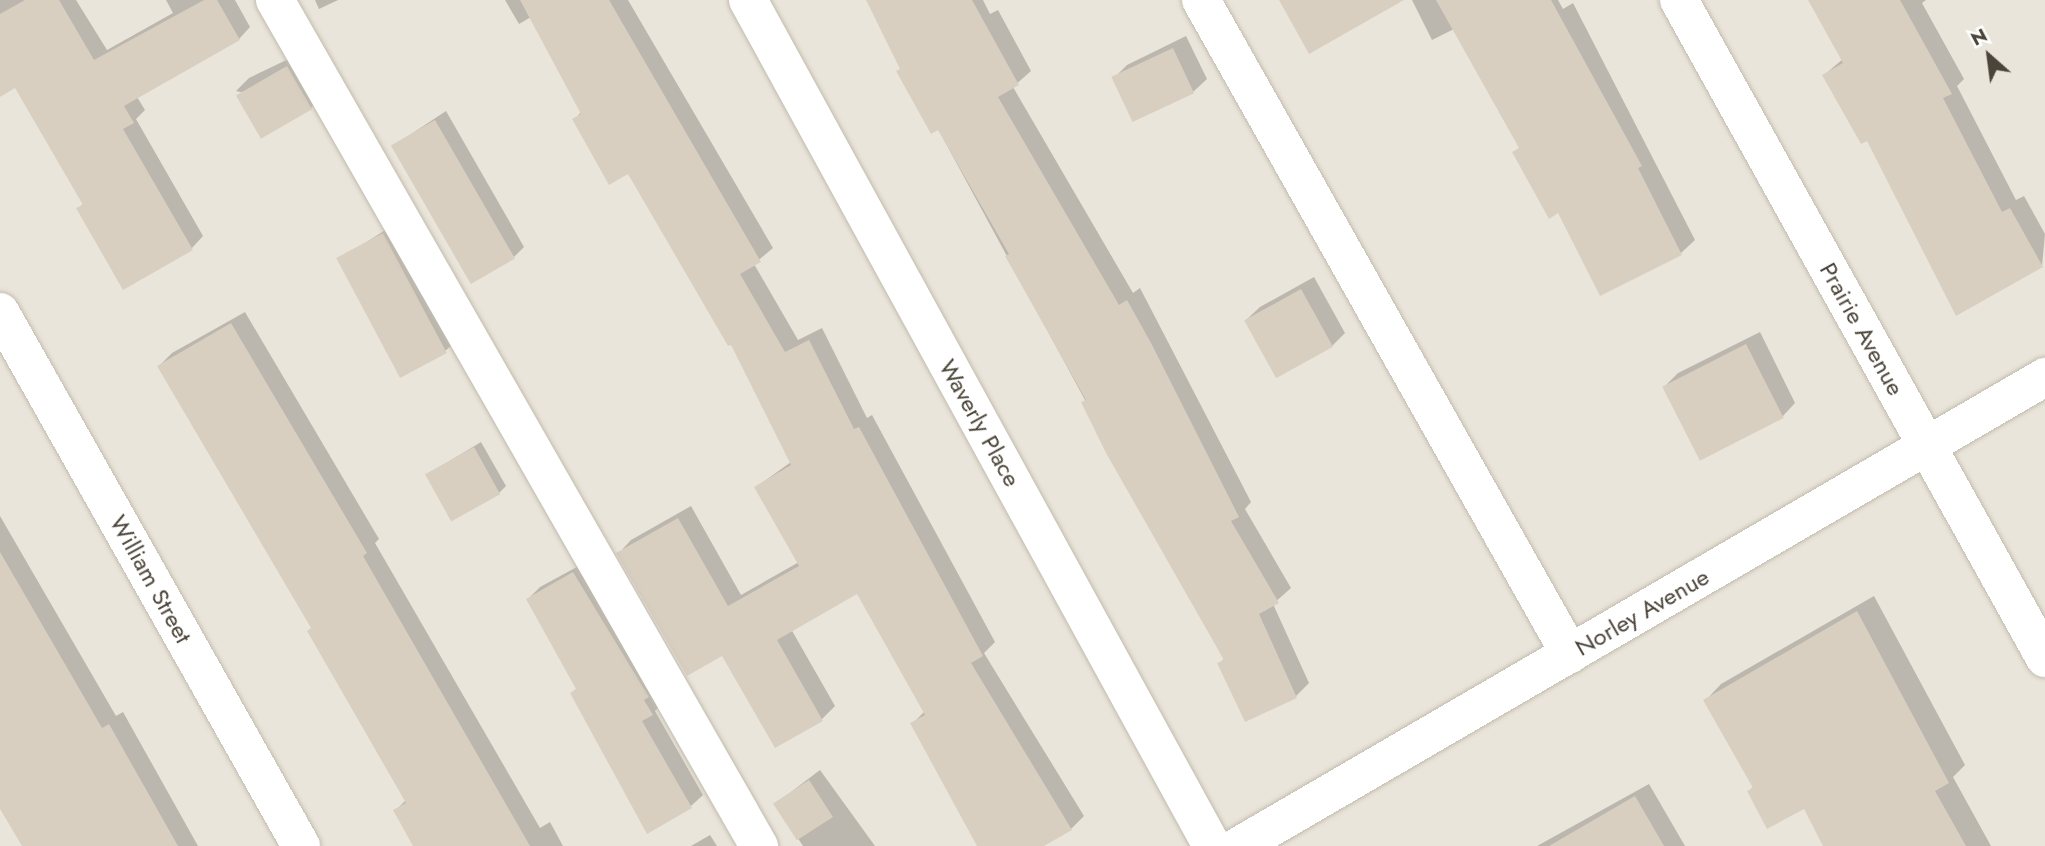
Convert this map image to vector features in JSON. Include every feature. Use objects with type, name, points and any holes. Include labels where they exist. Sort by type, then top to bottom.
[{"type":"street","points":[[275,0],[759,846]]},
{"type":"street","name":"Waverly Place","points":[[748,0],[1212,846]]},
{"type":"street","points":[[1200,0],[1570,654]]},
{"type":"street","name":"Prairie Avenue","points":[[1679,0],[2045,658]]},
{"type":"street","name":"William Street","points":[[0,312],[301,846]]},
{"type":"street","name":"Norley Avenue","points":[[1239,846],[2045,377]]},
{"type":"shaded area","points":[[0,0],[2045,0],[2045,846],[0,846]]},
{"type":"building","points":[[25,0],[59,0],[94,60],[204,0],[217,0],[240,40],[124,106],[134,123],[123,129],[193,250],[123,290],[76,208],[83,205],[15,88],[0,97],[0,14]]},
{"type":"building","points":[[520,0],[609,0],[761,262],[740,274],[785,352],[809,340],[854,429],[859,427],[983,656],[971,663],[1072,830],[1044,846],[977,846],[910,723],[925,715],[857,594],[777,640],[823,721],[775,748],[722,656],[687,676],[616,553],[678,518],[728,606],[799,566],[754,487],[791,465],[731,345],[728,346],[628,174],[609,185],[572,119],[581,114]]},
{"type":"building","points":[[866,0],[972,0],[1019,85],[998,97],[1119,305],[1127,300],[1239,517],[1231,521],[1279,603],[1259,614],[1297,698],[1245,722],[1217,663],[1224,660],[1106,453],[1081,402],[1086,400],[1005,256],[1009,254],[938,130],[931,134],[896,71],[900,69]]},
{"type":"building","points":[[1279,0],[1404,0],[1309,54]]},
{"type":"building","points":[[1436,0],[1551,0],[1642,166],[1638,168],[1682,255],[1600,296],[1558,213],[1549,219],[1512,152],[1519,148]]},
{"type":"building","points":[[1808,0],[1900,0],[1952,94],[1943,98],[2002,212],[2010,208],[2043,267],[1956,316],[1867,141],[1861,144],[1822,75],[1843,63]]},
{"type":"building","points":[[1173,48],[1194,93],[1133,122],[1111,77]]},
{"type":"building","points":[[287,66],[312,109],[261,139],[236,96]]},
{"type":"building","points":[[435,120],[515,259],[471,284],[391,146]]},
{"type":"building","points":[[383,233],[447,353],[400,378],[336,258]]},
{"type":"building","points":[[1301,289],[1333,347],[1276,378],[1244,321]]},
{"type":"building","points":[[231,323],[367,553],[363,556],[530,846],[413,846],[393,810],[406,803],[307,631],[311,628],[157,366]]},
{"type":"building","points":[[1746,344],[1784,418],[1700,461],[1662,387]]},
{"type":"building","points":[[474,447],[500,494],[451,521],[425,474]]},
{"type":"building","points":[[0,552],[102,728],[109,724],[178,846],[22,846],[0,809]]},
{"type":"building","points":[[573,572],[649,697],[644,700],[653,715],[642,721],[692,808],[647,834],[570,693],[576,689],[526,599]]},
{"type":"building","points":[[1857,611],[1949,783],[1935,791],[1966,846],[1823,846],[1804,809],[1767,829],[1747,791],[1753,788],[1703,700]]},
{"type":"building","points":[[809,780],[833,817],[797,840],[773,803]]},
{"type":"building","points":[[1635,796],[1664,846],[1549,846]]}]
